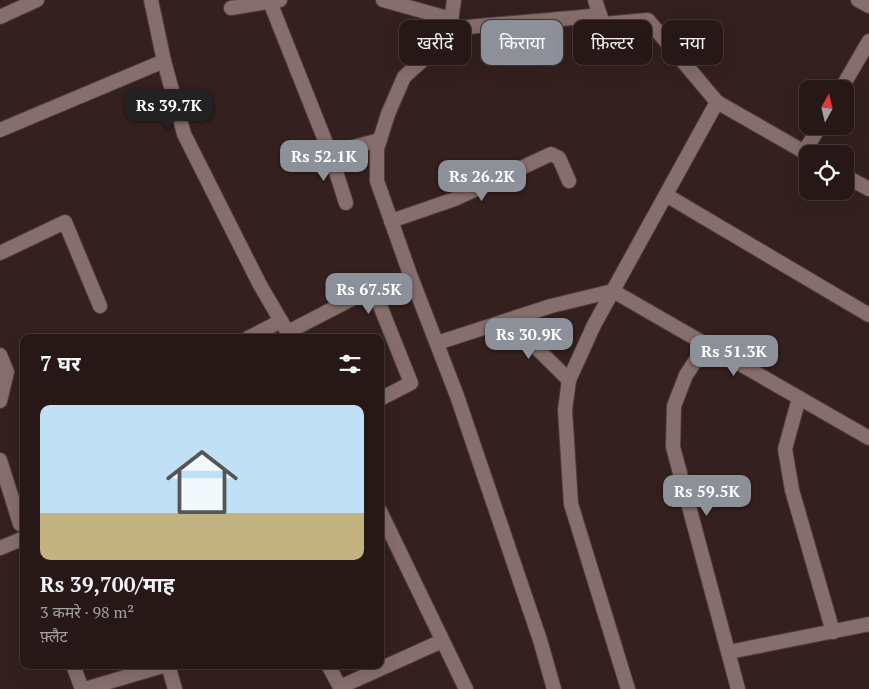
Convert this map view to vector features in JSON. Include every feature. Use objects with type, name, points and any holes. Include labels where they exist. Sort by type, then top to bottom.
[{"type":"street","points":[[0,17],[37,0]]},
{"type":"street","points":[[151,0],[164,61],[184,134],[250,266],[287,330]]},
{"type":"street","points":[[382,0],[439,20]]},
{"type":"street","points":[[451,20],[454,0]]},
{"type":"street","points":[[595,0],[603,24],[648,20],[717,102],[799,149]]},
{"type":"street","points":[[858,0],[869,6]]},
{"type":"street","points":[[231,8],[275,1],[346,203]]},
{"type":"street","points":[[471,24],[554,20],[600,15]]},
{"type":"street","points":[[847,80],[869,41]]},
{"type":"street","points":[[0,130],[164,61]]},
{"type":"street","points":[[417,65],[404,77],[388,114],[378,149],[377,181],[457,396],[534,621],[554,689]]},
{"type":"street","points":[[628,689],[570,504],[565,410],[569,380],[594,325],[717,102]]},
{"type":"street","points":[[330,153],[380,140]]},
{"type":"street","points":[[391,221],[456,199],[551,154],[559,158],[569,181]]},
{"type":"street","points":[[854,181],[869,189]]},
{"type":"street","points":[[666,195],[869,315]]},
{"type":"street","points":[[0,253],[65,222],[100,306]]},
{"type":"street","points":[[268,334],[287,330],[374,288],[411,383],[384,397]]},
{"type":"street","points":[[437,343],[552,306],[613,291],[869,438]]},
{"type":"street","points":[[508,320],[569,380]]},
{"type":"street","points":[[706,345],[686,375],[674,406],[673,447],[738,689]]},
{"type":"street","points":[[0,355],[7,372],[0,401]]},
{"type":"street","points":[[799,398],[785,449],[792,490],[832,632]]},
{"type":"street","points":[[0,460],[20,521]]},
{"type":"street","points":[[384,519],[466,689]]},
{"type":"street","points":[[0,548],[20,532]]},
{"type":"street","points":[[729,652],[869,624]]},
{"type":"street","points":[[384,667],[442,641]]},
{"type":"street","points":[[75,669],[83,689],[153,669]]},
{"type":"street","points":[[168,669],[175,689]]},
{"type":"street","points":[[330,669],[338,688],[380,669]]}]
